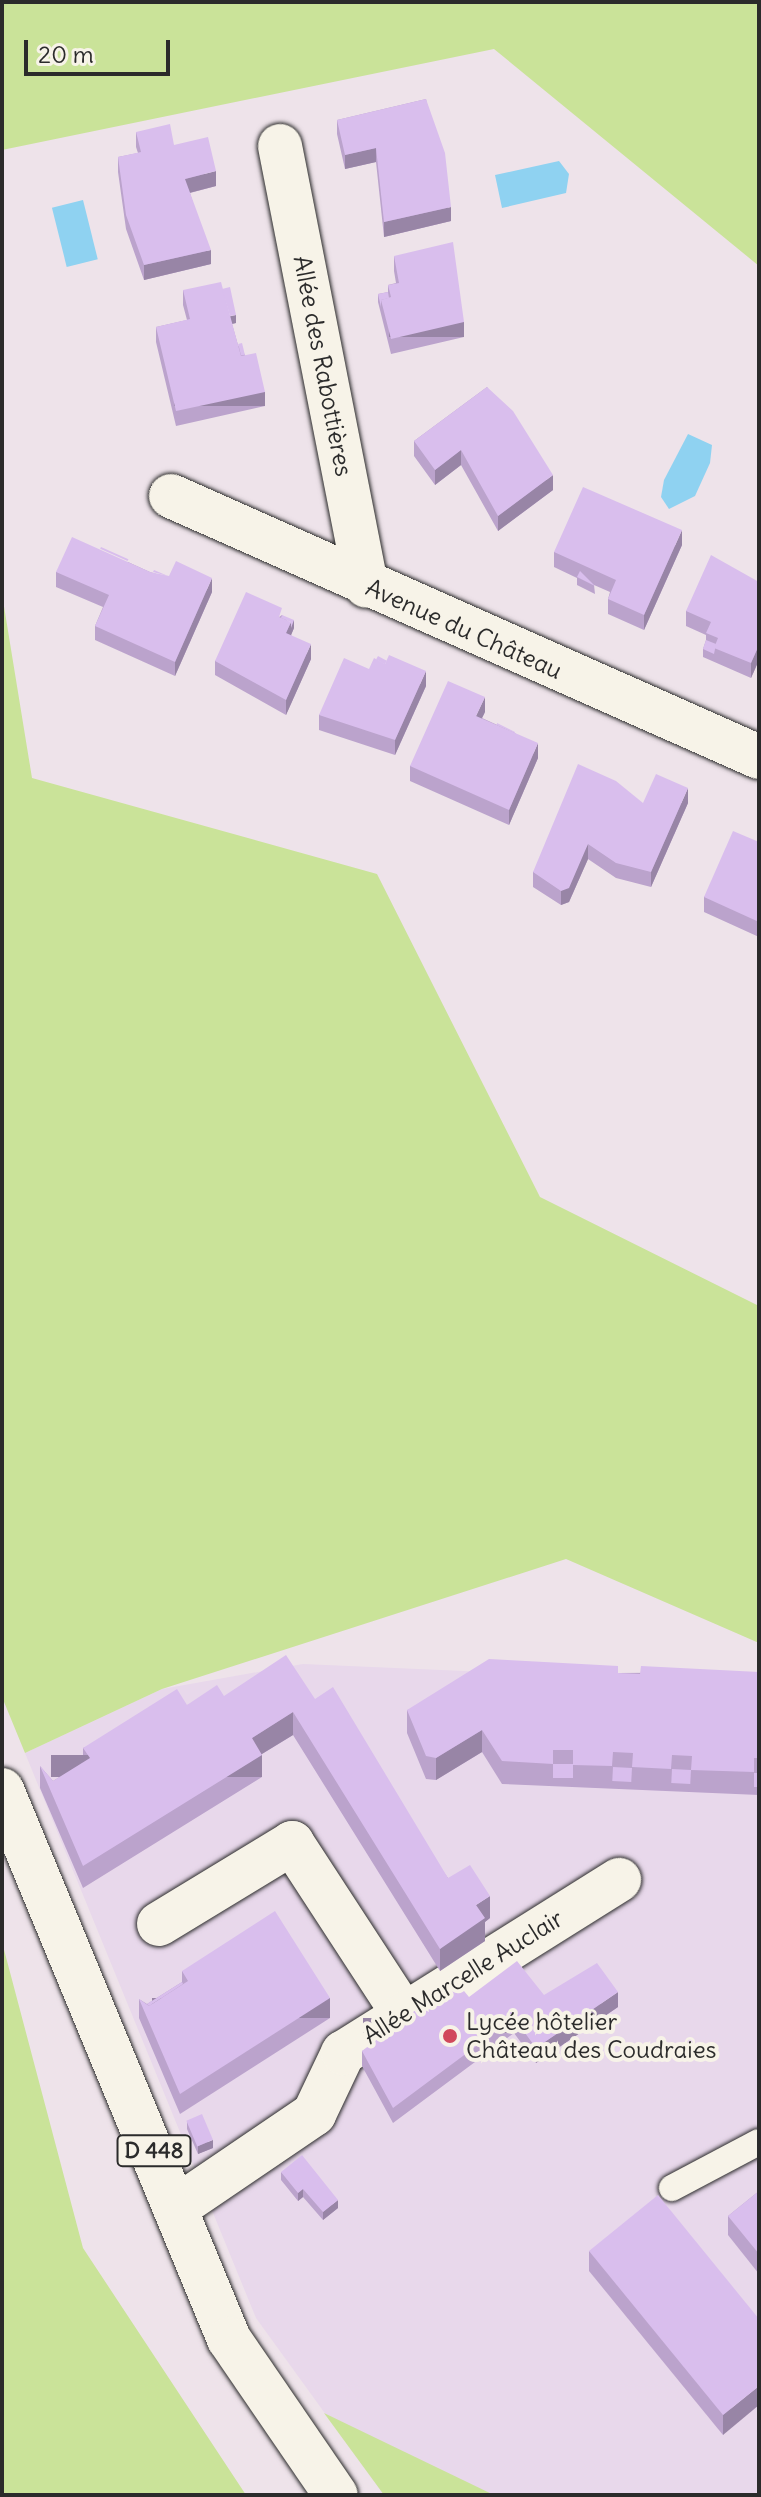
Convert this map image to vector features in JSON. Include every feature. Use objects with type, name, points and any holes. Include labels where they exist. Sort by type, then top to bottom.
[{"type":"street","name":"Allée des Rabottières","points":[[280,146],[366,586]]},
{"type":"street","name":"Avenue du Château","points":[[171,496],[366,586],[759,757]]},
{"type":"street","name":"D 448","points":[[2,1790],[229,2339],[336,2495]]},
{"type":"street","points":[[159,1924],[292,1843],[402,2012]]},
{"type":"street","name":"Allée Marcelle Auclair","points":[[177,2207],[314,2114],[343,2053],[402,2012],[619,1880]]},
{"type":"lane","points":[[672,2188],[759,2142]]},
{"type":"shaded area","name":"Lycée hôtelier Château des Coudraies","points":[[303,1664],[759,1684],[759,2495],[384,2495],[256,2318],[25,1753],[162,1689]]},
{"type":"green space","points":[[2,2],[759,2],[759,266],[494,49],[2,150]]},
{"type":"green space","points":[[2,594],[32,778],[377,874],[540,1197],[759,1306],[759,1643],[566,1559],[162,1689],[25,1753],[2,1697]]},
{"type":"green space","points":[[2,1942],[83,2248],[246,2495],[2,2495]]},
{"type":"green space","points":[[324,2413],[494,2495],[384,2495]]},
{"type":"water","points":[[559,161],[569,174],[566,193],[502,208],[495,175]]},
{"type":"water","points":[[83,200],[98,259],[67,267],[52,208]]},
{"type":"water","points":[[688,434],[712,445],[710,463],[695,496],[669,509],[661,497],[664,480]]},
{"type":"building","points":[[426,99],[445,153],[451,207],[384,222],[376,148],[345,155],[337,120]]},
{"type":"building","points":[[170,124],[174,145],[208,137],[216,171],[185,179],[211,250],[144,265],[126,215],[118,157],[141,152],[136,132]]},
{"type":"building","points":[[453,242],[464,322],[391,339],[381,300],[391,297],[388,285],[399,283],[394,256]]},
{"type":"building","points":[[221,282],[241,356],[256,353],[265,392],[176,411],[156,327],[190,319],[183,290]]},
{"type":"building","points":[[230,287],[236,315],[230,316],[222,289]]},
{"type":"building","points":[[388,292],[389,298],[381,300],[381,307],[378,294]]},
{"type":"building","points":[[242,343],[245,355],[241,356],[238,344]]},
{"type":"building","points":[[487,387],[513,411],[553,475],[498,516],[461,450],[435,470],[414,441]]},
{"type":"building","points":[[583,487],[682,530],[644,615],[608,599],[616,580],[554,552]]},
{"type":"building","points":[[72,537],[150,572],[169,576],[176,561],[212,578],[175,662],[95,626],[109,595],[56,572]]},
{"type":"building","points":[[101,547],[128,559],[128,561]]},
{"type":"building","points":[[711,555],[759,582],[759,645],[751,663],[714,648],[718,638],[706,633],[711,622],[686,611]]},
{"type":"building","points":[[580,571],[595,586],[577,577]]},
{"type":"building","points":[[246,592],[282,608],[279,617],[291,622],[286,633],[311,644],[286,700],[215,661]]},
{"type":"building","points":[[282,615],[294,620],[291,628],[291,622],[281,618]]},
{"type":"building","points":[[706,640],[716,644],[714,654],[703,649]]},
{"type":"building","points":[[389,655],[426,671],[395,740],[319,715],[344,658],[369,669],[374,658],[385,664]]},
{"type":"building","points":[[378,656],[387,661],[385,664],[376,659]]},
{"type":"building","points":[[448,681],[485,697],[476,716],[538,743],[509,810],[410,766]]},
{"type":"building","points":[[578,764],[616,781],[643,803],[656,774],[688,788],[651,872],[616,863],[588,844],[569,888],[561,891],[533,872]]},
{"type":"building","points":[[733,831],[759,842],[759,922],[704,897]]},
{"type":"building","points":[[286,1655],[315,1699],[333,1687],[448,1878],[470,1865],[490,1896],[476,1905],[485,1918],[440,1949],[293,1712],[252,1738],[262,1755],[83,1866],[40,1766],[53,1781],[90,1758],[83,1748],[177,1689],[187,1705],[217,1685],[224,1696]]},
{"type":"building","points":[[489,1659],[618,1666],[618,1673],[640,1674],[641,1666],[759,1672],[759,1758],[754,1758],[754,1772],[691,1770],[692,1756],[672,1755],[671,1769],[632,1767],[633,1753],[613,1752],[612,1766],[573,1765],[573,1750],[553,1750],[553,1764],[502,1761],[482,1730],[436,1758],[426,1756],[407,1710]]},
{"type":"building","points":[[553,1764],[573,1764],[573,1778],[553,1778]]},
{"type":"building","points":[[613,1767],[632,1768],[631,1782],[612,1781]]},
{"type":"building","points":[[672,1769],[691,1770],[690,1784],[671,1783]]},
{"type":"building","points":[[754,1773],[759,1773],[759,1787],[754,1787]]},
{"type":"building","points":[[275,1911],[330,1998],[180,2094],[139,1999],[149,2006],[188,1981],[182,1971]]},
{"type":"building","points":[[517,1961],[544,1995],[597,1963],[618,1992],[536,2048],[514,2018],[393,2108],[362,2051],[455,1980],[469,1997]]},
{"type":"building","points":[[182,1982],[149,2006],[147,2004]]},
{"type":"building","points":[[202,2114],[213,2140],[197,2146],[186,2121]]},
{"type":"building","points":[[302,2155],[338,2200],[323,2212],[303,2189],[298,2193],[281,2172]]},
{"type":"building","points":[[759,2191],[759,2254],[728,2216]]},
{"type":"building","points":[[658,2195],[759,2319],[759,2386],[723,2415],[589,2251]]},
{"type":"place","name":"Lycée hôtelier Château des Coudraies","points":[[450,2036]]}]
